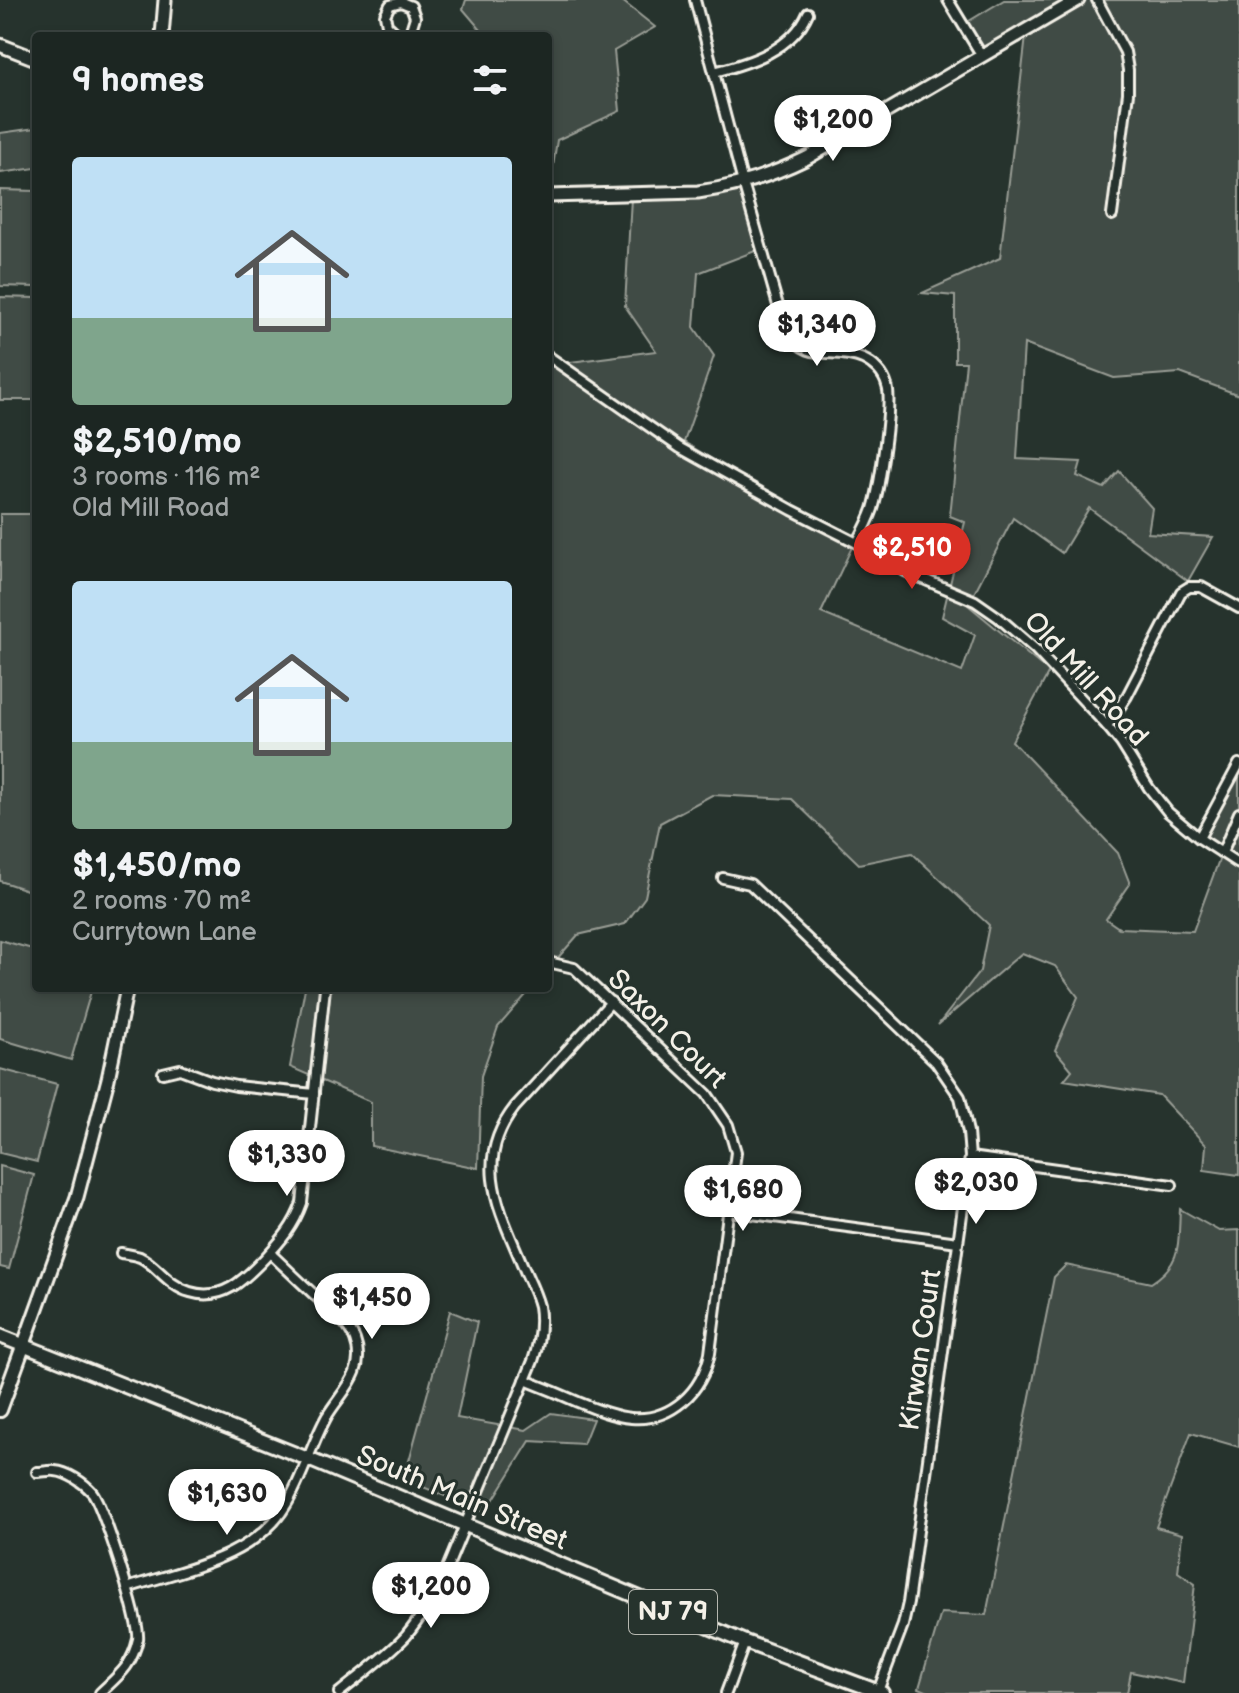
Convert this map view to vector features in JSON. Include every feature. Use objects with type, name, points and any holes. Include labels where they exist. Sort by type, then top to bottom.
[{"type":"main road","name":"NJ 79","points":[[0,1336],[24,1344]]},
{"type":"main road","points":[[0,1410],[24,1344]]},
{"type":"main road","name":"South Main Street","points":[[24,1344],[745,1642],[880,1692]]},
{"type":"street","points":[[162,32],[165,0]]},
{"type":"street","points":[[695,0],[785,330],[795,342],[807,349],[864,360],[879,371],[888,387],[889,403],[877,496],[857,543]]},
{"type":"street","points":[[948,0],[982,56]]},
{"type":"street","points":[[552,196],[686,193],[719,189],[764,177],[807,158],[1078,0]]},
{"type":"street","points":[[1097,0],[1125,52],[1128,70],[1128,93],[1112,215]]},
{"type":"street","points":[[395,32],[387,25],[385,15],[390,5],[401,2],[411,6],[415,17],[410,32]]},
{"type":"street","points":[[714,72],[750,62],[791,39],[808,13]]},
{"type":"street","points":[[0,45],[32,57]]},
{"type":"street","name":"Old Mill Road","points":[[552,359],[680,448],[905,571],[975,601],[998,617],[1035,649],[1107,726],[1160,803],[1199,838],[1239,864]]},
{"type":"street","points":[[1107,726],[1127,696],[1181,592],[1189,587],[1201,587],[1239,608]]},
{"type":"street","points":[[1199,838],[1239,764]]},
{"type":"street","points":[[1222,853],[1239,813]]},
{"type":"street","name":"Kirwan Court","points":[[723,878],[750,884],[936,1062],[960,1097],[968,1132],[970,1157],[908,1603],[880,1692]]},
{"type":"street","name":"Saxon Court","points":[[525,1380],[616,1417],[648,1418],[665,1412],[681,1403],[697,1386],[708,1364],[736,1152],[728,1125],[707,1094],[574,968],[552,963]]},
{"type":"street","points":[[24,1344],[81,1182],[126,992]]},
{"type":"street","points":[[121,1253],[141,1257],[182,1289],[210,1295],[240,1283],[286,1235],[302,1203],[325,992]]},
{"type":"street","points":[[339,1693],[394,1648],[417,1622],[443,1578],[525,1380],[538,1345],[539,1307],[496,1200],[491,1168],[495,1143],[506,1118],[515,1107],[611,1002]]},
{"type":"street","points":[[163,1073],[180,1069],[236,1086],[314,1094]]},
{"type":"street","points":[[970,1157],[1172,1185]]},
{"type":"street","points":[[730,1211],[958,1242]]},
{"type":"street","points":[[127,1588],[220,1558],[249,1544],[262,1533],[285,1508],[327,1417],[357,1371],[358,1352],[351,1331],[270,1253]]},
{"type":"street","points":[[37,1472],[56,1471],[73,1477],[92,1492],[102,1511],[127,1588],[139,1636],[129,1666],[100,1693]]},
{"type":"street","points":[[726,1693],[745,1642]]},
{"type":"shaded area","points":[[466,0],[621,0],[655,27],[614,51],[620,111],[557,140],[552,173],[552,32],[483,32],[463,9]]},
{"type":"shaded area","points":[[1004,0],[1239,0],[1239,395],[1180,373],[1114,378],[1024,344],[1017,459],[1081,462],[1077,476],[1104,488],[1119,471],[1152,508],[1148,533],[1213,537],[1188,581],[1089,508],[1062,553],[1013,518],[968,605],[1049,672],[1012,741],[1118,853],[1130,884],[1106,919],[1119,928],[1193,931],[1220,857],[1200,842],[1239,764],[1239,1175],[1204,1170],[1206,1145],[1159,1095],[1064,1080],[1072,1070],[1055,1050],[1078,997],[1055,966],[1022,953],[938,1025],[980,971],[989,925],[912,853],[859,864],[792,799],[712,795],[660,823],[645,897],[625,924],[578,935],[552,964],[552,367],[656,351],[625,306],[631,198],[740,192],[758,250],[698,273],[694,327],[714,356],[684,442],[853,545],[821,613],[962,672],[975,635],[942,617],[965,522],[950,516],[966,362],[955,362],[955,296],[922,293],[1000,258],[1026,36],[982,61],[959,27]]},
{"type":"shaded area","points":[[32,129],[32,169],[0,173],[0,133]]},
{"type":"shaded area","points":[[0,190],[32,191],[32,287],[0,286]]},
{"type":"shaded area","points":[[0,297],[32,298],[32,400],[0,400]]},
{"type":"shaded area","points":[[0,514],[32,514],[32,892],[0,881]]},
{"type":"shaded area","points":[[0,940],[32,949],[32,992],[91,992],[71,1060],[0,1039]]},
{"type":"shaded area","points":[[304,992],[529,992],[498,1027],[481,1076],[478,1168],[371,1146],[371,1102],[290,1067]]},
{"type":"shaded area","points":[[0,1069],[57,1084],[37,1162],[0,1153]]},
{"type":"shaded area","points":[[0,1166],[34,1175],[9,1269],[0,1267]]},
{"type":"shaded area","points":[[1180,1209],[1219,1231],[1239,1230],[1239,1447],[1191,1433],[1156,1527],[1182,1534],[1178,1572],[1195,1584],[1183,1683],[1131,1672],[1127,1693],[931,1693],[919,1688],[941,1613],[986,1615],[1054,1277],[1066,1265],[1151,1283],[1174,1260]]},
{"type":"shaded area","points":[[450,1311],[477,1322],[457,1418],[526,1430],[551,1413],[593,1419],[583,1444],[530,1441],[485,1513],[404,1479]]}]
